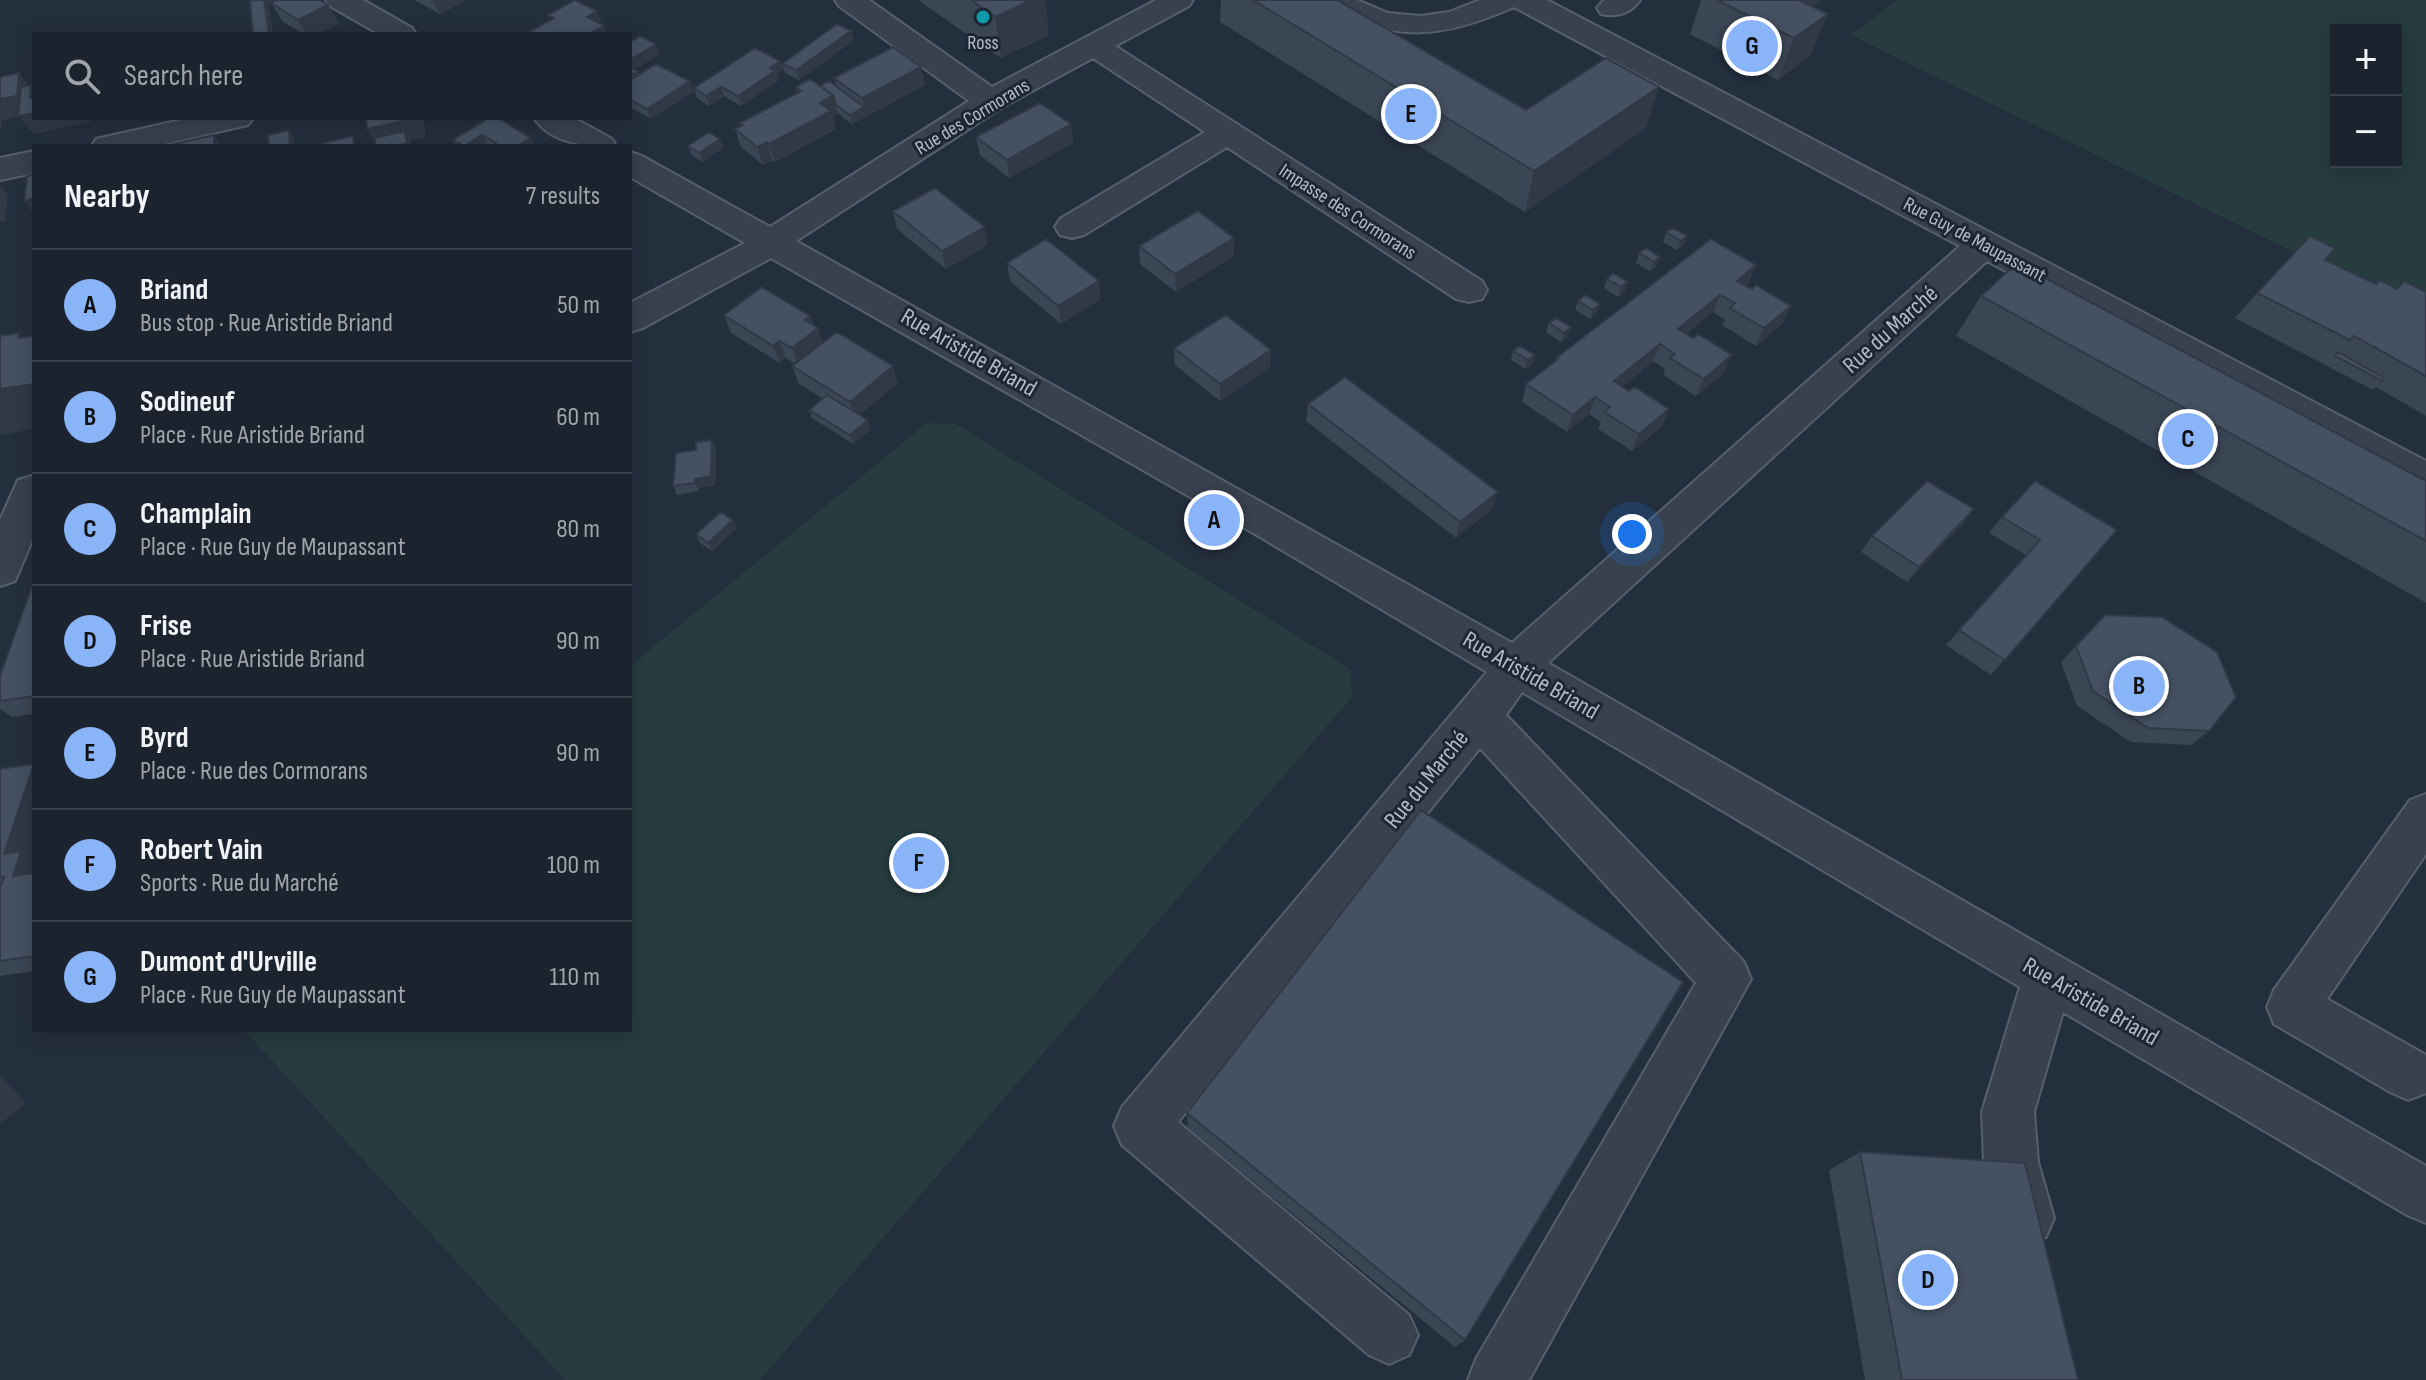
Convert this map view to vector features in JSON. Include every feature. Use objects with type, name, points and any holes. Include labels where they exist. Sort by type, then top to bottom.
[{"type":"street","points":[[341,0],[397,32]]},
{"type":"street","points":[[850,0],[990,101]]},
{"type":"street","name":"Rue des Cormorans","points":[[632,318],[772,241],[990,101],[1178,0]]},
{"type":"street","points":[[1334,0],[1370,20],[1415,26],[1462,20],[1505,0]]},
{"type":"street","name":"Rue Guy de Maupassant","points":[[1524,0],[2426,479]]},
{"type":"street","name":"Impasse des Cormorans","points":[[1093,45],[1469,290]]},
{"type":"street","points":[[117,144],[228,120]]},
{"type":"street","points":[[554,120],[596,144]]},
{"type":"street","points":[[1072,227],[1227,133]]},
{"type":"street","points":[[0,169],[32,162]]},
{"type":"street","name":"Rue Aristide Briand","points":[[632,164],[1516,666],[2426,1196]]},
{"type":"street","name":"Rue du Marché","points":[[1389,1335],[1141,1126],[1516,666],[1984,244]]},
{"type":"street","points":[[0,569],[22,493]]},
{"type":"street","points":[[1478,715],[1726,979],[1497,1380]]},
{"type":"street","points":[[2408,1074],[2292,1007],[2426,815]]},
{"type":"street","points":[[2039,1262],[2011,1162],[2008,1112],[2048,976]]},
{"type":"green space","points":[[1897,0],[2426,0],[2426,317],[1851,35]]},
{"type":"green space","points":[[927,423],[956,424],[1350,669],[1352,697],[760,1380],[565,1380],[246,1032],[632,1032],[632,664]]},
{"type":"building","points":[[264,0],[269,32],[253,32],[250,1]]},
{"type":"building","points":[[276,0],[320,0],[328,5],[298,20],[271,3]]},
{"type":"building","points":[[575,0],[597,11],[587,17],[604,25],[592,32],[529,32],[554,18],[548,15]]},
{"type":"building","points":[[971,0],[1031,0],[995,17]]},
{"type":"building","points":[[1253,0],[1337,0],[1526,110],[1606,58],[1659,87],[1534,171]]},
{"type":"building","points":[[1717,0],[1799,0],[1828,14],[1794,38]]},
{"type":"building","points":[[837,24],[851,31],[796,70],[782,64]]},
{"type":"building","points":[[640,36],[656,44],[632,59],[632,41]]},
{"type":"building","points":[[893,47],[921,67],[862,98],[834,78]]},
{"type":"building","points":[[755,48],[780,61],[770,68],[775,71],[738,96],[721,87],[706,96],[694,88]]},
{"type":"building","points":[[656,64],[690,81],[647,109],[632,101],[632,79]]},
{"type":"building","points":[[19,73],[17,96],[0,99],[0,77]]},
{"type":"building","points":[[810,79],[833,95],[820,103],[831,111],[769,144],[767,142],[757,147],[735,129],[743,125],[740,123],[801,91],[796,87]]},
{"type":"building","points":[[829,81],[864,107],[850,115],[836,105],[833,95],[820,86]]},
{"type":"building","points":[[31,85],[32,113],[18,116],[21,87]]},
{"type":"building","points":[[1040,103],[1071,124],[1007,160],[976,137]]},
{"type":"building","points":[[366,120],[407,120],[367,129]]},
{"type":"building","points":[[486,120],[501,120],[531,138],[521,144],[494,144],[482,135],[467,144],[453,140]]},
{"type":"building","points":[[289,130],[290,144],[269,144],[268,135]]},
{"type":"building","points":[[405,131],[407,143],[375,144],[375,138]]},
{"type":"building","points":[[709,132],[720,139],[699,153],[688,146]]},
{"type":"building","points":[[214,135],[214,144],[175,144]]},
{"type":"building","points":[[353,136],[354,144],[319,144]]},
{"type":"building","points":[[32,175],[32,199],[24,201],[27,176]]},
{"type":"building","points":[[935,188],[985,227],[942,251],[893,211]]},
{"type":"building","points":[[1198,211],[1234,238],[1175,274],[1139,246]]},
{"type":"building","points":[[1673,228],[1687,236],[1681,241],[1666,232]]},
{"type":"building","points":[[2310,236],[2335,248],[2325,260],[2376,284],[2380,280],[2397,289],[2404,281],[2426,292],[2426,376],[2354,336],[2350,340],[2257,293]]},
{"type":"building","points":[[1046,239],[1099,281],[1058,306],[1007,263]]},
{"type":"building","points":[[1711,239],[1756,265],[1737,281],[1752,289],[1756,285],[1791,306],[1764,328],[1730,308],[1735,303],[1720,295],[1678,329],[1693,338],[1698,334],[1732,355],[1704,379],[1670,358],[1675,354],[1660,344],[1614,381],[1629,391],[1635,387],[1669,409],[1639,434],[1604,412],[1610,407],[1595,397],[1573,415],[1526,384],[1556,358]]},
{"type":"building","points":[[1646,248],[1660,257],[1654,262],[1639,253]]},
{"type":"building","points":[[2017,263],[2426,481],[2426,541],[1981,296]]},
{"type":"building","points":[[1613,273],[1628,282],[1621,287],[1607,279]]},
{"type":"building","points":[[762,287],[810,316],[805,320],[818,328],[792,348],[779,341],[773,346],[724,315]]},
{"type":"building","points":[[1585,295],[1600,304],[1593,310],[1578,301]]},
{"type":"building","points":[[1226,315],[1271,350],[1220,384],[1174,348]]},
{"type":"building","points":[[1556,318],[1571,327],[1564,333],[1549,323]]},
{"type":"building","points":[[837,332],[893,366],[850,402],[792,366]]},
{"type":"building","points":[[19,333],[18,338],[32,336],[32,384],[0,389],[0,336]]},
{"type":"building","points":[[1520,346],[1535,355],[1528,360],[1513,351]]},
{"type":"building","points":[[2338,352],[2384,378],[2382,381],[2335,356]]},
{"type":"building","points":[[1345,377],[1498,492],[1460,522],[1308,404]]},
{"type":"building","points":[[827,395],[868,420],[850,435],[809,410]]},
{"type":"building","points":[[712,440],[711,476],[695,479],[695,483],[673,486],[676,453],[696,450],[696,442]]},
{"type":"building","points":[[1927,481],[1974,509],[1919,567],[1872,536]]},
{"type":"building","points":[[2035,481],[2117,530],[2005,660],[1959,630],[2040,540],[2002,517]]},
{"type":"building","points":[[721,512],[733,520],[708,543],[696,534]]},
{"type":"building","points":[[32,586],[32,696],[0,701],[0,676]]},
{"type":"building","points":[[2105,615],[2162,617],[2217,652],[2236,697],[2209,731],[2148,728],[2093,691],[2076,646]]},
{"type":"building","points":[[32,764],[4,854],[21,851],[13,876],[32,873],[32,956],[0,961],[0,887],[4,877],[0,877],[0,769]]},
{"type":"building","points":[[1421,810],[1683,982],[1465,1340],[1187,1113]]},
{"type":"building","points":[[1860,1152],[2025,1163],[2078,1380],[1902,1380]]},
{"type":"place","name":"Ross","points":[[983,17]]},
{"type":"place","name":"Dumont d'Urville","points":[[1752,46]]},
{"type":"place","name":"Byrd","points":[[1411,114]]},
{"type":"place","name":"Champlain","points":[[2188,439]]},
{"type":"place","name":"Briand","points":[[1214,520]]},
{"type":"place","name":"Sodineuf","points":[[2139,686]]},
{"type":"place","name":"Robert Vain","points":[[919,863]]},
{"type":"place","name":"Frise","points":[[1928,1280]]}]
